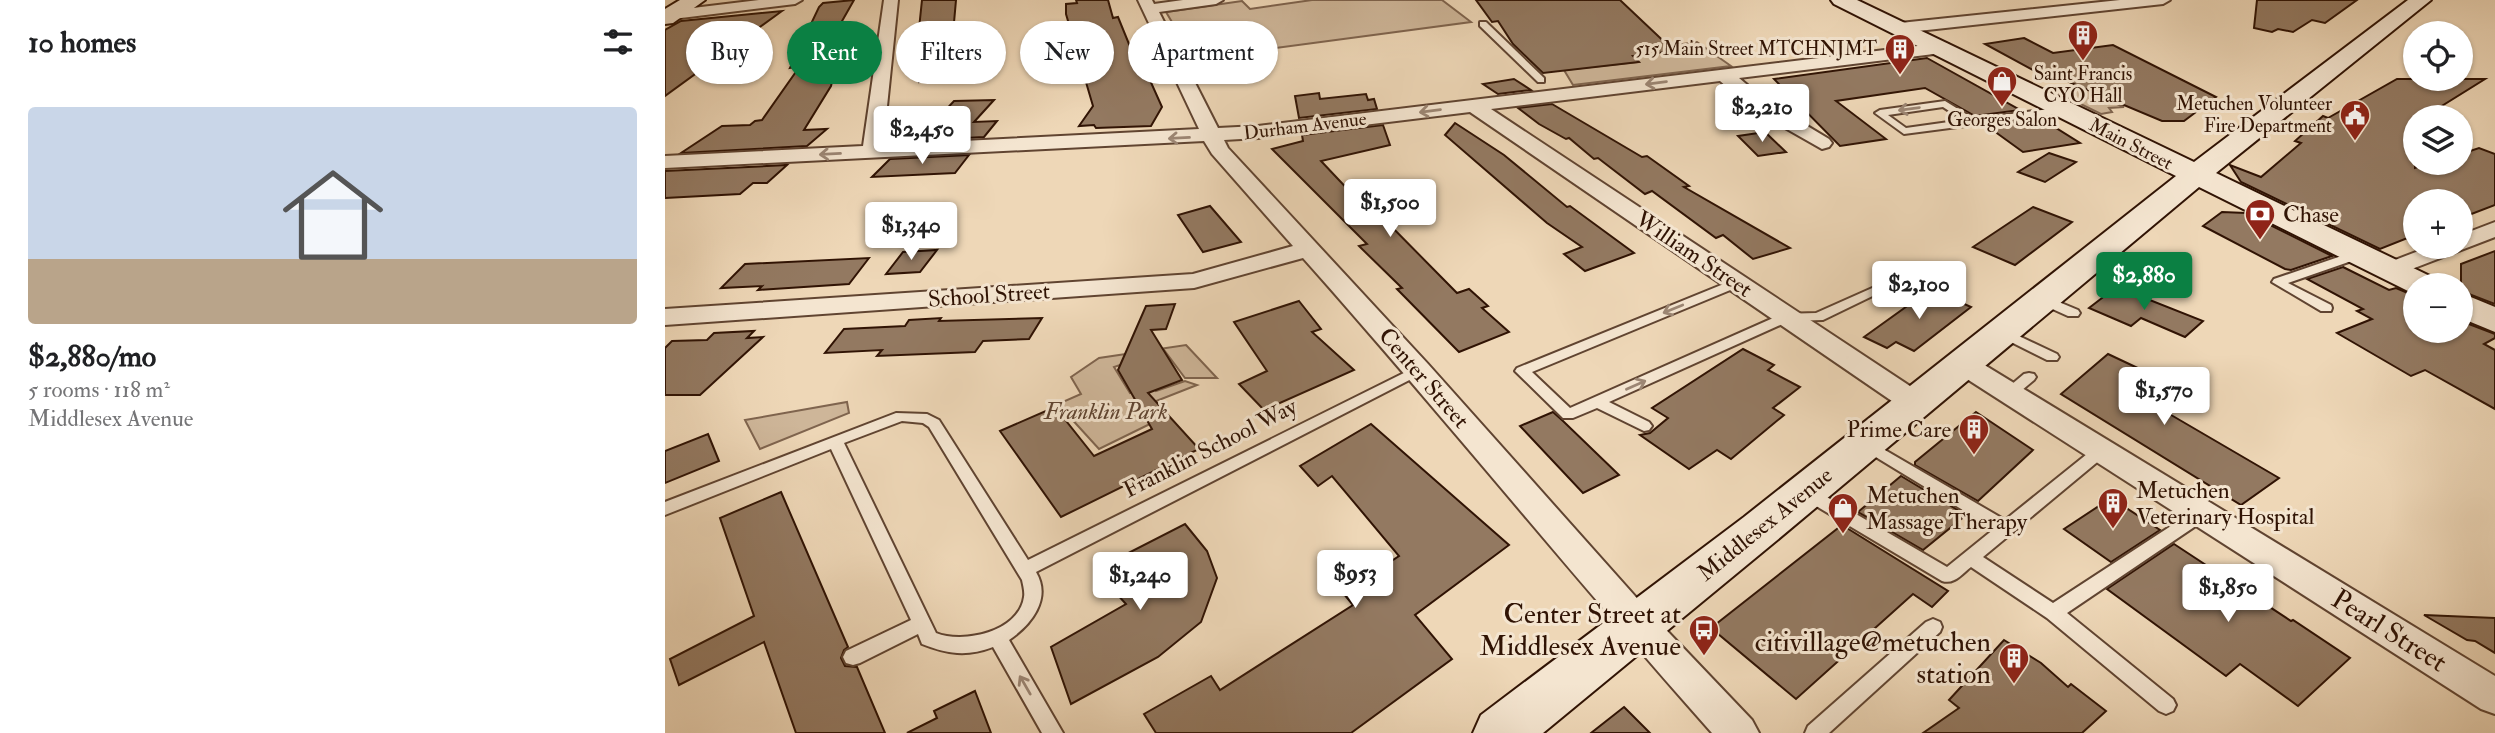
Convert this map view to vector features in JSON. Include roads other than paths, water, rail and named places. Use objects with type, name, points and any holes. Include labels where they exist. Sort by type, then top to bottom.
[{"type":"main road","points":[[666,17],[695,0]]},
{"type":"main road","name":"Main Street","points":[[1841,0],[2403,276]]},
{"type":"main road","name":"Middlesex Avenue","points":[[1501,733],[1806,492],[2002,332],[2058,306],[2195,175],[2418,0]]},
{"type":"main road","points":[[2473,310],[2495,321]]},
{"type":"street","points":[[666,17],[795,0]]},
{"type":"street","points":[[871,152],[891,0]]},
{"type":"street","points":[[1148,5],[1216,0]]},
{"type":"street","points":[[1900,28],[2163,0]]},
{"type":"street","name":"Center Street","points":[[1148,5],[1219,150],[1418,370],[1638,625],[1738,733]]},
{"type":"street","name":"Durham Avenue","points":[[665,162],[1210,136],[1942,48]]},
{"type":"street","points":[[1724,75],[1770,113],[1822,143]]},
{"type":"street","name":"William Street","points":[[1473,106],[1915,403]]},
{"type":"street","points":[[2473,238],[2494,230]]},
{"type":"street","name":"School Street","points":[[665,317],[1194,281],[1308,249]]},
{"type":"street","points":[[2391,270],[2419,259]]},
{"type":"street","name":"Pearl Street","points":[[1963,364],[2019,385],[2102,450],[2495,697]]},
{"type":"lane","points":[[1483,24],[1541,80]]},
{"type":"lane","points":[[1972,122],[1945,104],[1880,113],[1904,131],[2065,110]]},
{"type":"lane","points":[[2326,308],[2278,282],[2359,254]]},
{"type":"lane","points":[[1736,283],[1522,371],[1568,415],[1787,317],[1818,317],[1882,288]]},
{"type":"lane","points":[[2002,332],[2052,357]]},
{"type":"lane","name":"Franklin School Way","points":[[1025,569],[1418,370]]},
{"type":"lane","points":[[1597,402],[1644,426]]},
{"type":"lane","points":[[665,509],[835,441],[893,418],[916,416],[927,419],[935,424],[1025,569],[1035,590],[1033,603],[1024,616],[997,637],[974,646],[955,648],[940,645],[929,638],[835,441]]},
{"type":"lane","points":[[1865,444],[2006,528]]},
{"type":"lane","points":[[1806,492],[1948,576],[2102,450]]},
{"type":"lane","points":[[2053,613],[2203,513]]},
{"type":"lane","points":[[1970,557],[2053,613],[2165,705]]},
{"type":"lane","points":[[853,657],[922,623]]},
{"type":"lane","points":[[1815,733],[1933,627]]},
{"type":"lane","points":[[997,637],[1053,733]]},
{"type":"place","name":"Saint Francis CYO Hall","points":[[2083,62]]},
{"type":"place","name":"515 Main Street MTCHNJMT","points":[[1900,76]]},
{"type":"place","name":"Georges Salon","points":[[2002,108]]},
{"type":"place","name":"Metuchen Volunteer Fire Department","points":[[2355,142]]},
{"type":"place","name":"Chase","points":[[2260,241]]},
{"type":"place","name":"Prime Care","points":[[1974,456]]},
{"type":"place","name":"Metuchen Veterinary Hospital","points":[[2113,530]]},
{"type":"place","name":"Metuchen Massage Therapy","points":[[1843,535]]},
{"type":"place","name":"Center Street at Middlesex Avenue","points":[[1704,657]]},
{"type":"place","name":"citivillage@metuchen station","points":[[2014,685]]},
{"type":"park label","name":"Franklin Park","points":[[1106,411]]}]
